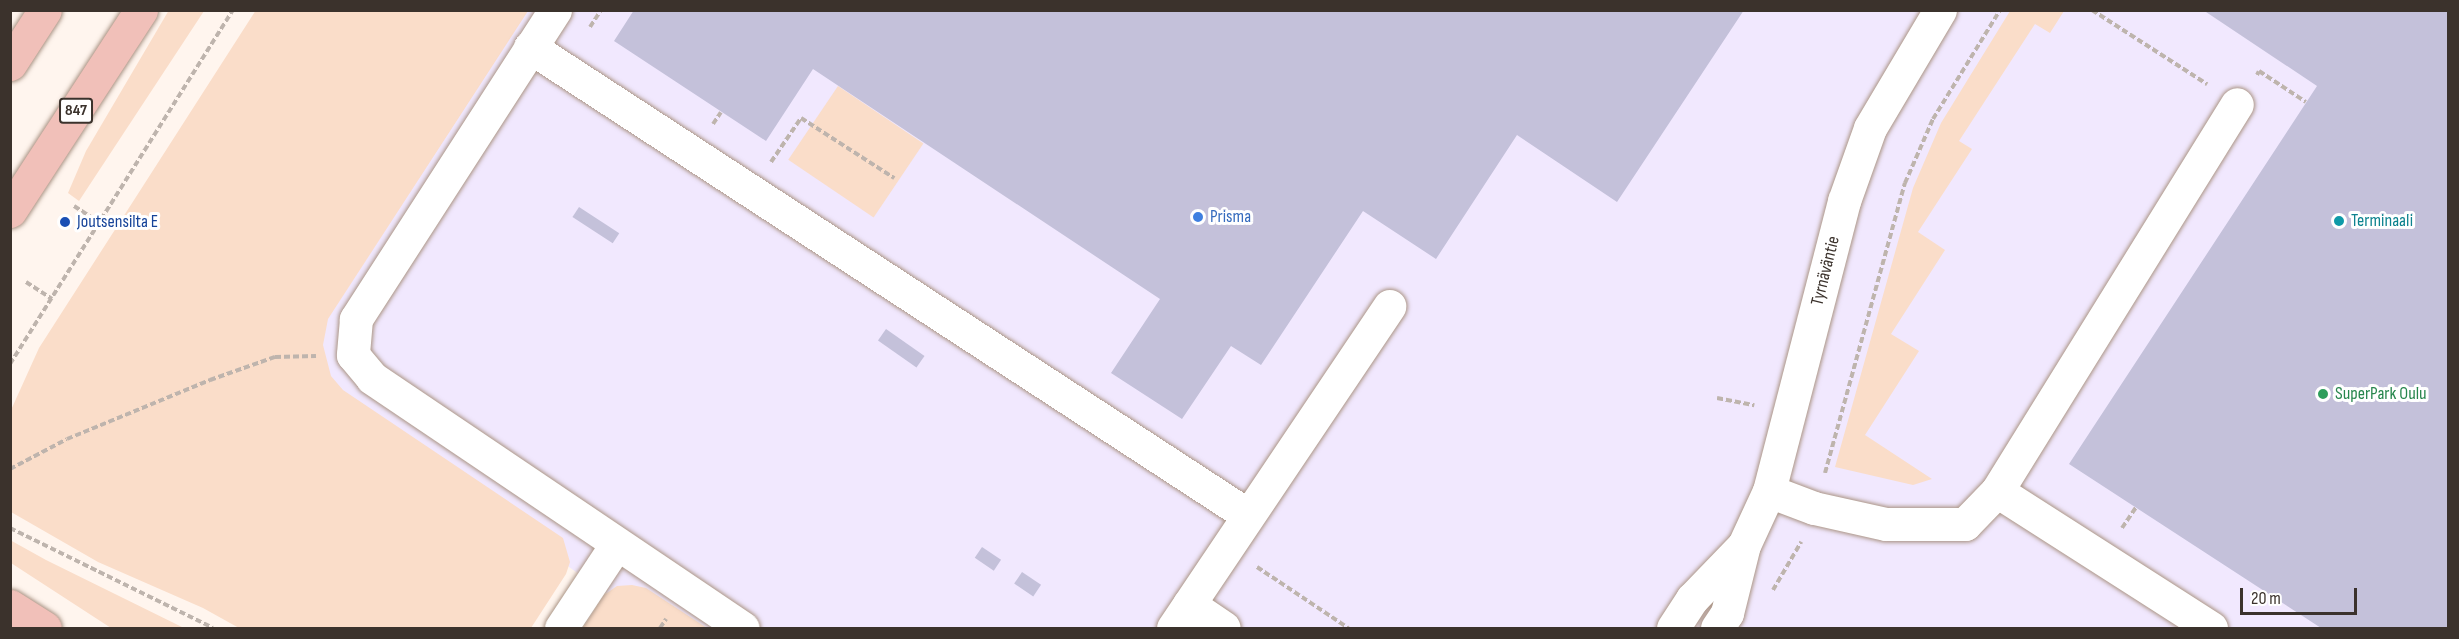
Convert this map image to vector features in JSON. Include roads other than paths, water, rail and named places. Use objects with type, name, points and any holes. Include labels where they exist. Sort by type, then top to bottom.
[{"type":"main road","points":[[10,64],[45,10]]},
{"type":"main road","name":"847","points":[[10,212],[141,10]]},
{"type":"main road","points":[[10,606],[45,628]]},
{"type":"street","points":[[555,10],[356,318],[353,355],[372,378],[742,628]]},
{"type":"street","name":"Tyrnäväntie","points":[[1717,628],[1727,613],[1744,545],[1769,491],[1844,201],[1870,128],[1940,10]]},
{"type":"street","points":[[530,47],[1246,514]]},
{"type":"street","points":[[1769,491],[1814,508],[1886,524],[1965,524],[1996,491],[2237,104]]},
{"type":"street","points":[[1224,628],[1181,616],[1246,514],[1389,306]]},
{"type":"street","points":[[1996,491],[2211,628]]},
{"type":"street","points":[[561,628],[616,545]]},
{"type":"street","name":"Tyrnäväntie","points":[[1673,628],[1692,599],[1744,545]]},
{"type":"place","name":"Prisma","points":[[1198,217]]},
{"type":"place","name":"Terminaali","points":[[2339,221]]},
{"type":"place","name":"Joutsensilta E","points":[[65,222]]},
{"type":"place","name":"SuperPark Oulu","points":[[2323,394]]}]
